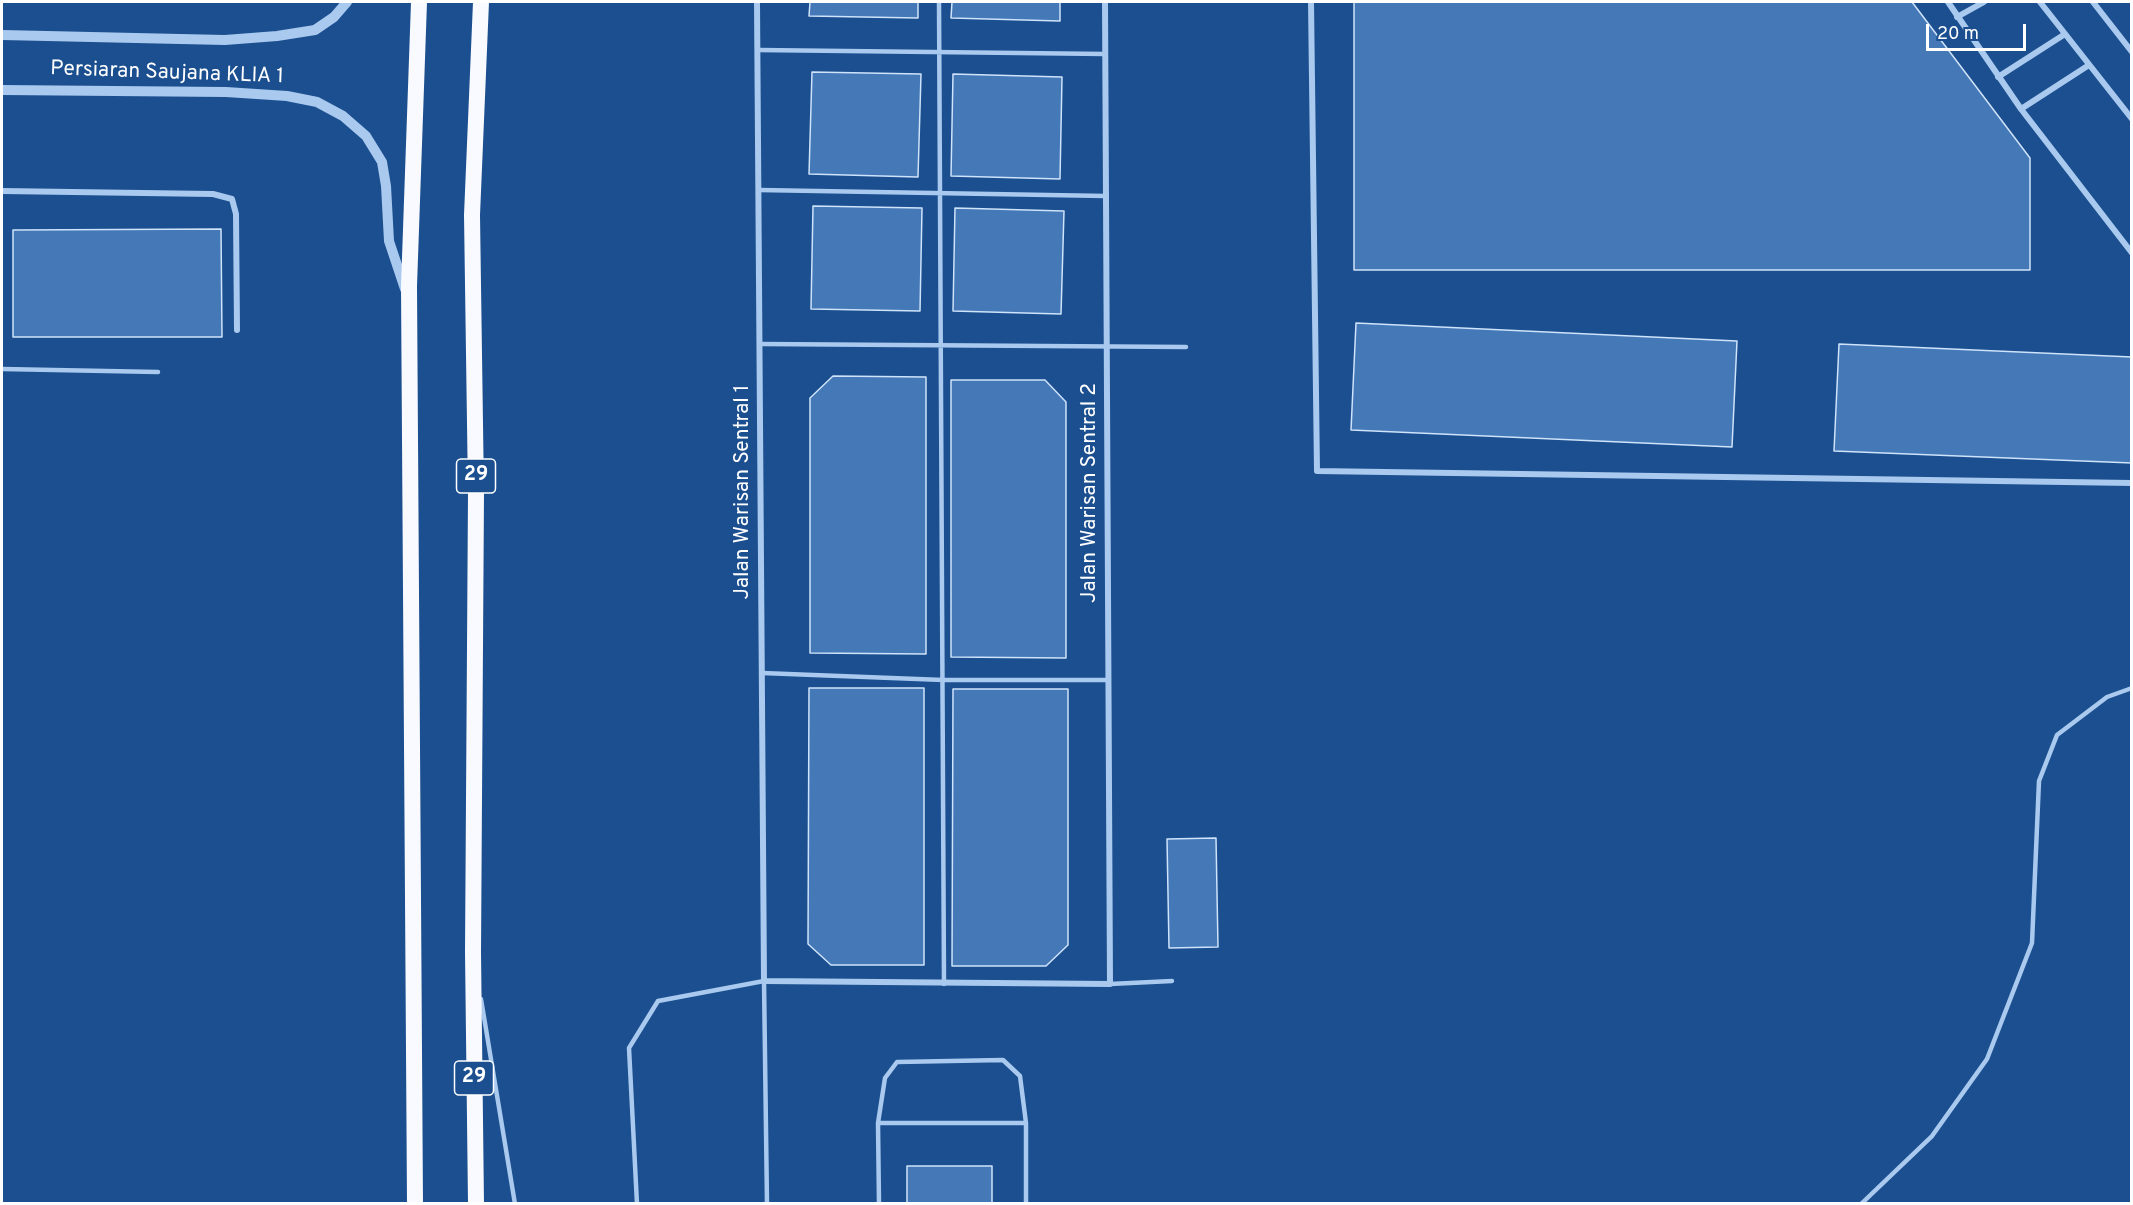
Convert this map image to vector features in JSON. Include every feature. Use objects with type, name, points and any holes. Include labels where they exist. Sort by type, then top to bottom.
[{"type":"highway","points":[[415,1203],[409,298],[419,2]]},
{"type":"highway","name":"29","points":[[476,1203],[473,951],[476,493],[472,214],[481,2]]},
{"type":"street","name":"Persiaran Saujana KLIA 1","points":[[2,35],[225,40],[277,36],[315,30],[334,17],[347,2]]},
{"type":"street","name":"Jalan Warisan Sentral 1","points":[[757,2],[764,981]]},
{"type":"street","name":"Jalan Warisan Sentral 2","points":[[1105,2],[1110,984]]},
{"type":"street","points":[[1311,2],[1317,471],[2132,483]]},
{"type":"street","points":[[1948,2],[2021,109],[2132,253]]},
{"type":"street","points":[[1957,17],[1984,2]]},
{"type":"street","points":[[2040,2],[2132,119]]},
{"type":"street","points":[[2093,2],[2132,52]]},
{"type":"street","points":[[1998,77],[2065,34]]},
{"type":"street","points":[[2021,109],[2089,65]]},
{"type":"street","name":"Persiaran Saujana KLIA 1","points":[[2,90],[226,92],[287,96],[317,102],[343,116],[366,136],[382,162],[386,186],[389,241],[409,298]]},
{"type":"street","points":[[2,191],[213,194],[232,199],[236,214],[237,330]]},
{"type":"street","points":[[764,981],[1110,984]]},
{"type":"lane","points":[[939,2],[944,984]]},
{"type":"lane","points":[[758,50],[1105,54]]},
{"type":"lane","points":[[759,190],[1106,196]]},
{"type":"lane","points":[[760,345],[1186,347]]},
{"type":"lane","points":[[2,369],[158,372]]},
{"type":"lane","points":[[762,673],[943,680],[1108,680]]},
{"type":"lane","points":[[1861,1203],[1932,1136],[1987,1059],[2032,943],[2039,781],[2057,735],[2107,697],[2132,688]]},
{"type":"lane","points":[[473,951],[515,1203]]},
{"type":"lane","points":[[637,1203],[629,1048],[658,1001],[764,981],[767,1203]]},
{"type":"lane","points":[[1110,984],[1172,981]]},
{"type":"lane","points":[[879,1203],[878,1124],[885,1078],[897,1062],[1003,1060],[1020,1076],[1026,1123],[1026,1203]]},
{"type":"lane","points":[[878,1124],[1026,1123]]},
{"type":"building","points":[[810,2],[918,2],[918,18],[809,16]]},
{"type":"building","points":[[952,2],[1060,2],[1060,21],[951,18]]},
{"type":"building","points":[[1354,2],[1912,2],[2030,158],[2030,270],[1354,270]]},
{"type":"building","points":[[812,72],[921,74],[918,177],[809,174]]},
{"type":"building","points":[[953,74],[1062,77],[1060,179],[951,176]]},
{"type":"building","points":[[813,206],[922,208],[920,311],[811,309]]},
{"type":"building","points":[[955,208],[1064,211],[1061,314],[953,311]]},
{"type":"building","points":[[221,229],[222,337],[13,337],[13,230]]},
{"type":"building","points":[[1356,323],[1737,341],[1732,447],[1351,430]]},
{"type":"building","points":[[1839,344],[2132,357],[2132,463],[1834,451]]},
{"type":"building","points":[[833,376],[926,377],[926,654],[810,653],[810,398]]},
{"type":"building","points":[[951,380],[1045,380],[1066,402],[1066,658],[951,657]]},
{"type":"building","points":[[809,688],[924,688],[924,965],[831,965],[808,944]]},
{"type":"building","points":[[953,689],[1068,689],[1068,945],[1046,966],[952,966]]},
{"type":"building","points":[[1216,838],[1218,947],[1169,948],[1167,839]]},
{"type":"building","points":[[907,1166],[992,1166],[992,1204],[907,1204]]}]
